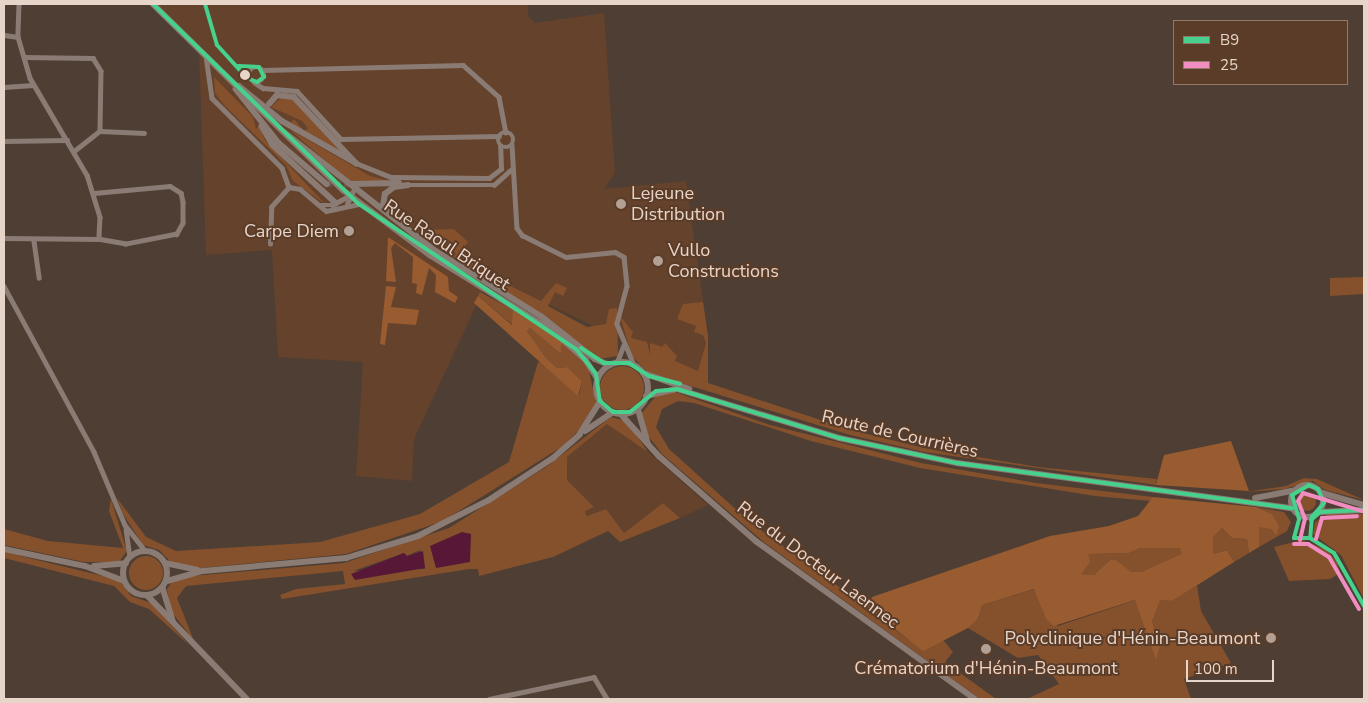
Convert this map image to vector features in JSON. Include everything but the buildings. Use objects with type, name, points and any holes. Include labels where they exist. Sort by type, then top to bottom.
[{"type":"main road","points":[[579,435],[600,401],[598,379],[614,364],[634,365],[643,372],[646,396],[638,408],[621,414],[613,412],[600,401]]},
{"type":"main road","name":"Route de Courrières","points":[[643,372],[698,393],[839,438],[956,463],[1119,487],[1250,499],[1292,508]]},
{"type":"main road","name":"Route de Courrières","points":[[646,396],[665,388],[698,393]]},
{"type":"main road","points":[[4,549],[85,566],[124,581],[133,592],[148,596],[165,584],[203,571],[319,562],[410,539],[489,500],[613,412]]},
{"type":"main road","points":[[1364,505],[1322,493],[1309,485],[1296,490],[1292,508],[1307,518],[1320,512],[1364,510]]},
{"type":"main road","name":"Route de Courrières","points":[[1250,499],[1296,490]]},
{"type":"main road","points":[[1320,512],[1322,493]]},
{"type":"main road","points":[[85,566],[128,560],[145,551],[165,563],[203,571]]},
{"type":"main road","points":[[124,581],[128,560]]},
{"type":"main road","points":[[165,563],[165,584]]},
{"type":"street","points":[[19,4],[18,37],[33,85],[74,151],[94,193],[99,239]]},
{"type":"street","name":"Rue Raoul Briquet","points":[[153,4],[282,130],[352,190],[396,222],[541,316],[595,359],[614,364]]},
{"type":"street","points":[[4,35],[18,37]]},
{"type":"street","points":[[206,56],[212,98],[284,171],[289,187]]},
{"type":"street","points":[[24,57],[93,58],[101,71],[100,131]]},
{"type":"street","points":[[506,132],[498,136],[341,139],[297,91],[263,88],[254,82],[250,70],[462,65],[499,96],[506,132],[514,137],[512,168],[516,212],[522,235],[563,256],[615,252],[624,257],[627,291],[616,320],[623,345],[634,365]]},
{"type":"street","points":[[254,82],[263,78],[263,70]]},
{"type":"street","points":[[233,83],[300,132],[356,163],[391,177],[489,178],[501,169],[498,136]]},
{"type":"street","points":[[233,83],[279,142],[327,184]]},
{"type":"street","points":[[4,87],[33,85]]},
{"type":"street","points":[[269,104],[277,95],[294,97],[356,163]]},
{"type":"street","points":[[262,126],[273,145],[341,208]]},
{"type":"street","points":[[74,151],[100,131],[144,133]]},
{"type":"street","points":[[4,141],[67,140]]},
{"type":"street","points":[[500,146],[512,145]]},
{"type":"street","points":[[317,204],[336,203],[352,190],[408,185],[494,185],[512,168]]},
{"type":"street","points":[[396,222],[384,208],[383,198],[391,188],[408,185]]},
{"type":"street","points":[[4,238],[34,241],[99,239],[126,244],[177,234],[183,223],[181,193],[170,186],[94,193]]},
{"type":"street","points":[[289,187],[300,189],[326,212],[341,208],[347,204],[359,204]]},
{"type":"street","points":[[270,244],[270,207],[289,187]]},
{"type":"street","points":[[347,204],[352,190]]},
{"type":"street","name":"Rue Raoul Briquet","points":[[352,190],[359,204],[430,255],[553,331],[586,360],[598,379]]},
{"type":"street","points":[[34,241],[39,278]]},
{"type":"street","points":[[5,288],[94,452],[125,525],[145,551]]},
{"type":"street","points":[[614,364],[623,345]]},
{"type":"street","points":[[638,408],[650,447]]},
{"type":"street","name":"Rue du Docteur Laennec","points":[[621,414],[650,447],[756,541],[975,699]]},
{"type":"street","points":[[125,525],[128,560]]},
{"type":"street","points":[[165,584],[174,623]]},
{"type":"street","points":[[148,596],[247,699]]},
{"type":"street","points":[[489,699],[594,677],[607,699]]},
{"type":"shaded area","points":[[153,4],[528,4],[528,16],[535,23],[604,13],[615,173],[604,189],[686,181],[708,336],[708,383],[646,357],[626,342],[490,276],[414,439],[412,481],[356,476],[363,362],[278,357],[272,250],[206,255],[199,50]]},
{"type":"shaded area","points":[[214,77],[253,117],[256,129],[259,126],[265,140],[325,204],[293,181],[286,165],[224,105],[215,93]]},
{"type":"shaded area","points":[[282,97],[293,99],[349,157],[290,124],[294,119],[304,131],[308,128],[302,121],[271,107]]},
{"type":"shaded area","points":[[289,129],[370,176],[391,181],[350,182]]},
{"type":"shaded area","points":[[454,229],[468,242],[463,248],[466,254],[484,273],[541,301],[556,283],[567,288],[563,296],[555,292],[548,306],[587,327],[606,324],[609,309],[617,308],[618,356],[598,359],[543,314],[484,279],[418,230]]},
{"type":"shaded area","points":[[388,237],[448,277],[449,291],[458,297],[455,303],[435,292],[436,275],[429,268],[422,295],[416,293],[417,284],[412,283],[413,257],[395,243],[391,248],[396,282],[386,281]]},
{"type":"shaded area","points":[[1364,277],[1364,294],[1330,296],[1330,278]]},
{"type":"shaded area","points":[[386,286],[396,287],[391,307],[419,310],[416,325],[388,323],[385,345],[380,344]]},
{"type":"shaded area","points":[[480,292],[513,310],[513,325],[478,296]]},
{"type":"shaded area","points":[[478,296],[512,325],[513,310],[562,341],[561,354],[530,328],[527,331],[546,358],[557,368],[567,367],[582,381],[578,396],[474,303]]},
{"type":"shaded area","points":[[703,302],[708,336],[708,383],[851,430],[924,448],[1038,467],[1157,479],[1156,485],[924,452],[850,435],[648,373],[632,356],[620,316],[633,332],[631,338],[647,342],[650,355],[650,343],[662,347],[665,343],[677,356],[675,361],[698,371],[706,343],[703,335],[694,332],[696,326],[677,319],[683,304]]},
{"type":"shaded area","points":[[530,328],[561,354],[562,341],[588,366],[596,403],[580,429],[563,446],[443,521],[346,554],[200,568],[173,564],[159,550],[143,545],[123,514],[117,498],[146,537],[176,551],[320,542],[420,514],[509,462],[538,362],[545,363],[579,395],[582,381],[567,367],[557,368],[546,358],[527,331]]},
{"type":"shaded area","points":[[618,366],[626,366],[638,372],[644,388],[638,404],[626,410],[618,410],[606,404],[600,392],[600,384],[606,372]]},
{"type":"shaded area","points":[[672,391],[770,425],[921,463],[1036,483],[1153,497],[1151,501],[1095,496],[920,468],[811,441],[694,403],[678,401],[662,409],[656,427],[669,449],[750,522],[853,597],[869,599],[869,611],[923,650],[943,640],[953,652],[945,662],[996,699],[980,699],[765,543],[662,454],[643,429],[641,414],[656,396]]},
{"type":"shaded area","points":[[611,417],[626,421],[648,452],[607,424],[567,457],[567,480],[594,507],[585,511],[587,516],[606,509],[624,533],[663,503],[680,518],[620,542],[608,531],[553,557],[479,576],[478,569],[469,569],[282,599],[280,595],[296,589],[345,584],[343,571],[186,586],[177,598],[194,641],[171,611],[167,589],[172,582],[191,576],[344,563],[449,528],[546,467]],"holes":[[[420,550],[425,569],[353,571],[404,553],[407,556]]]},
{"type":"shaded area","points":[[607,424],[615,425],[708,505],[680,518],[663,503],[624,533],[606,509],[588,516],[585,511],[594,507],[567,480],[565,465],[567,457]]},
{"type":"shaded area","points":[[1231,441],[1249,491],[1156,485],[1164,455]]},
{"type":"shaded area","points":[[1304,478],[1317,479],[1364,500],[1325,490],[1313,481],[1284,489],[1246,492],[1286,486]]},
{"type":"shaded area","points":[[1303,493],[1311,493],[1316,498],[1314,509],[1303,511],[1298,506],[1298,498]]},
{"type":"shaded area","points":[[1153,497],[1256,507],[1272,514],[1279,527],[1276,536],[1272,529],[1259,527],[1259,547],[1249,553],[1247,539],[1232,538],[1222,528],[1213,537],[1213,554],[1227,550],[1234,562],[1172,601],[1160,600],[1152,621],[1160,647],[1156,660],[1135,600],[1054,626],[1046,619],[1034,589],[982,605],[978,619],[968,628],[923,651],[867,607],[872,597],[1050,536],[1109,526],[1138,516]],"holes":[[[1140,548],[1180,548],[1182,554],[1141,572],[1131,572],[1116,560],[1110,560],[1094,575],[1081,574],[1090,562],[1088,554],[1129,553]]]},
{"type":"shaded area","points":[[111,499],[127,551],[119,562],[84,562],[4,545],[4,529],[48,541],[123,548],[109,511]]},
{"type":"shaded area","points":[[1256,507],[1284,512],[1291,522],[1287,531],[1259,547],[1259,527],[1272,514]]},
{"type":"shaded area","points":[[1328,514],[1364,514],[1364,599],[1341,555],[1313,534],[1315,522]]},
{"type":"shaded area","points":[[1222,528],[1232,538],[1247,539],[1249,553],[1234,562],[1227,550],[1213,554],[1213,537]]},
{"type":"shaded area","points":[[462,532],[471,534],[470,562],[436,568],[430,546]]},
{"type":"shaded area","points":[[1302,540],[1327,550],[1337,562],[1340,573],[1330,579],[1289,581],[1274,547]]},
{"type":"shaded area","points":[[1140,548],[1181,548],[1182,555],[1141,572],[1131,573],[1116,560],[1110,560],[1094,575],[1080,574],[1088,554],[1129,553]]},
{"type":"shaded area","points":[[423,551],[425,568],[355,580],[351,574],[404,553],[407,556]]},
{"type":"shaded area","points":[[4,552],[119,580],[131,596],[151,603],[190,646],[149,609],[130,602],[114,586],[4,558]]},
{"type":"shaded area","points":[[146,556],[158,561],[163,573],[158,585],[146,590],[134,585],[129,573],[134,561]]},
{"type":"shaded area","points":[[1197,585],[1201,611],[1231,663],[1184,679],[1191,699],[1027,699],[1059,684],[1038,655],[1018,658],[968,628],[978,619],[982,605],[1035,589],[1046,619],[1058,626],[1136,600],[1156,659],[1160,647],[1152,621],[1154,609],[1160,600],[1172,601]]},
{"type":"tunnel","points":[[327,184],[353,184]]},
{"type":"transit line","name":"B9","points":[[153,4],[359,204],[576,349],[596,374],[600,401],[613,412],[630,412],[656,391],[677,389],[839,438],[957,463],[1292,508]]},
{"type":"transit line","name":"B9","points":[[205,4],[217,45],[247,78],[257,82],[264,77],[259,67],[238,66]]},
{"type":"transit line","name":"B9","points":[[581,348],[604,363],[629,363],[649,376],[680,384]]},
{"type":"transit line","name":"B9","points":[[1294,538],[1299,519],[1292,495],[1309,485],[1318,489],[1324,503],[1312,517],[1310,538]]},
{"type":"transit line","name":"25","points":[[1300,540],[1305,519],[1298,501],[1303,493],[1362,511]]},
{"type":"transit line","name":"B9","points":[[1311,520],[1320,512],[1364,510]]},
{"type":"transit line","name":"25","points":[[1316,539],[1322,518],[1357,516]]},
{"type":"transit line","name":"B9","points":[[1294,538],[1310,538],[1334,553],[1364,606]]},
{"type":"transit line","name":"25","points":[[1294,544],[1308,544],[1329,557],[1359,609]]},
{"type":"place","name":"Lejeune Distribution","points":[[621,204]]},
{"type":"place","name":"Carpe Diem","points":[[349,231]]},
{"type":"place","name":"Vullo Constructions","points":[[658,261]]},
{"type":"place","name":"Polyclinique d'Hénin-Beaumont","points":[[1271,638]]},
{"type":"place","name":"Crématorium d'Hénin-Beaumont","points":[[986,649]]}]
